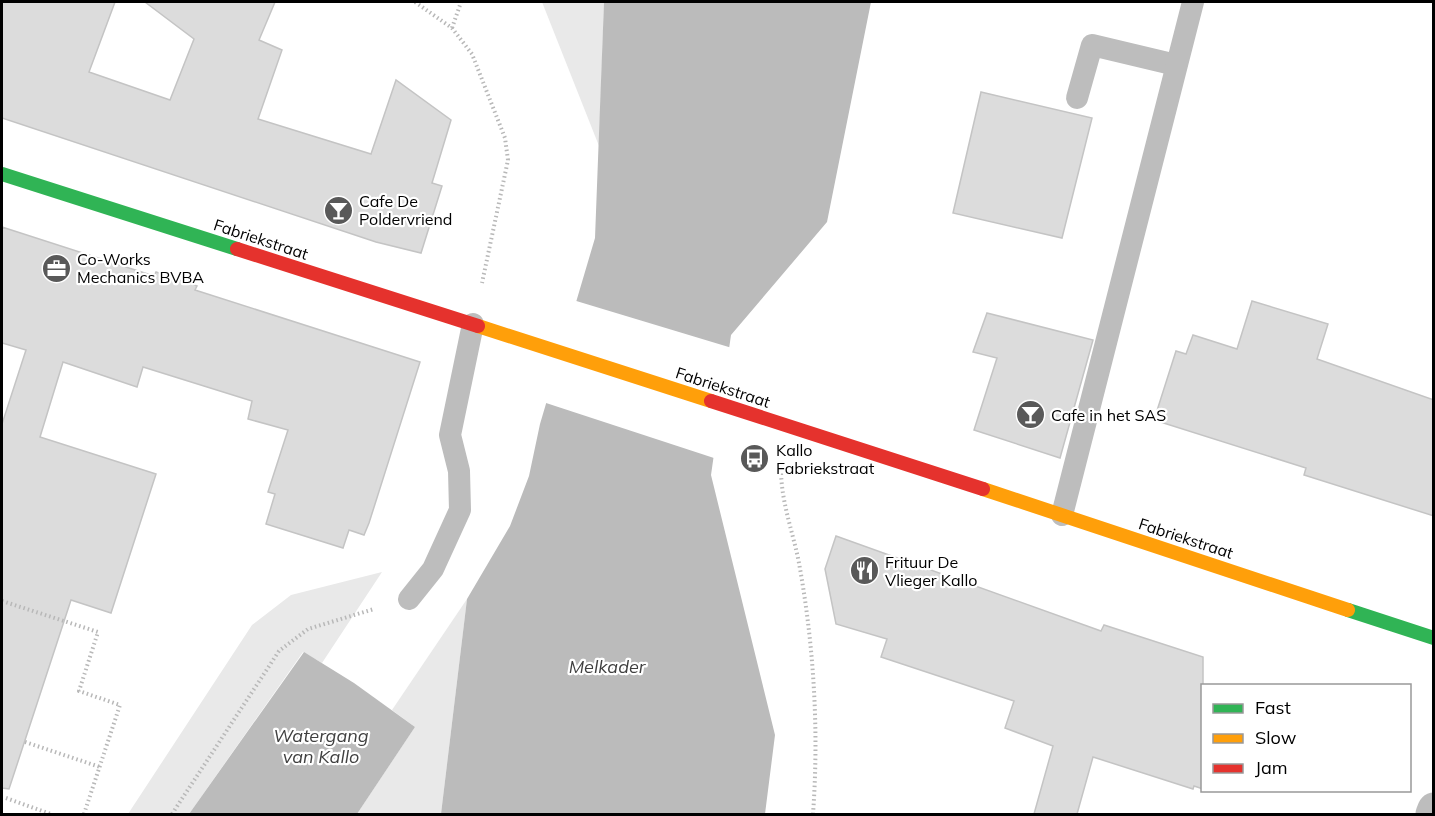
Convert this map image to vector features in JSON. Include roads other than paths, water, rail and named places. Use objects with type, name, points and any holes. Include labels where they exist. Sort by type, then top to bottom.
[{"type":"main road","name":"Fabriekstraat","points":[[2,174],[775,421],[1434,638]]},
{"type":"street","points":[[1432,814],[1434,809]]},
{"type":"lane","points":[[1062,514],[1193,2]]},
{"type":"lane","points":[[1077,98],[1092,45],[1176,65]]},
{"type":"lane","points":[[409,599],[433,568],[460,510],[459,471],[450,435],[473,324]]},
{"type":"water","name":"Melkader","points":[[604,2],[871,2],[827,222],[731,335],[711,475],[775,735],[765,814],[441,814],[467,599],[510,526],[529,476],[540,424],[595,238]]},
{"type":"water","name":"Watergang van Kallo","points":[[304,652],[354,683],[415,727],[357,814],[189,814]]},
{"type":"place","name":"Cafe De Poldervriend","points":[[338,210]]},
{"type":"place","name":"Co-Works Mechanics BVBA","points":[[56,268]]},
{"type":"place","name":"Cafe in het SAS","points":[[1030,415]]},
{"type":"place","name":"Kallo Fabriekstraat","points":[[755,459]]},
{"type":"place","name":"Frituur De Vlieger Kallo","points":[[864,571]]}]
